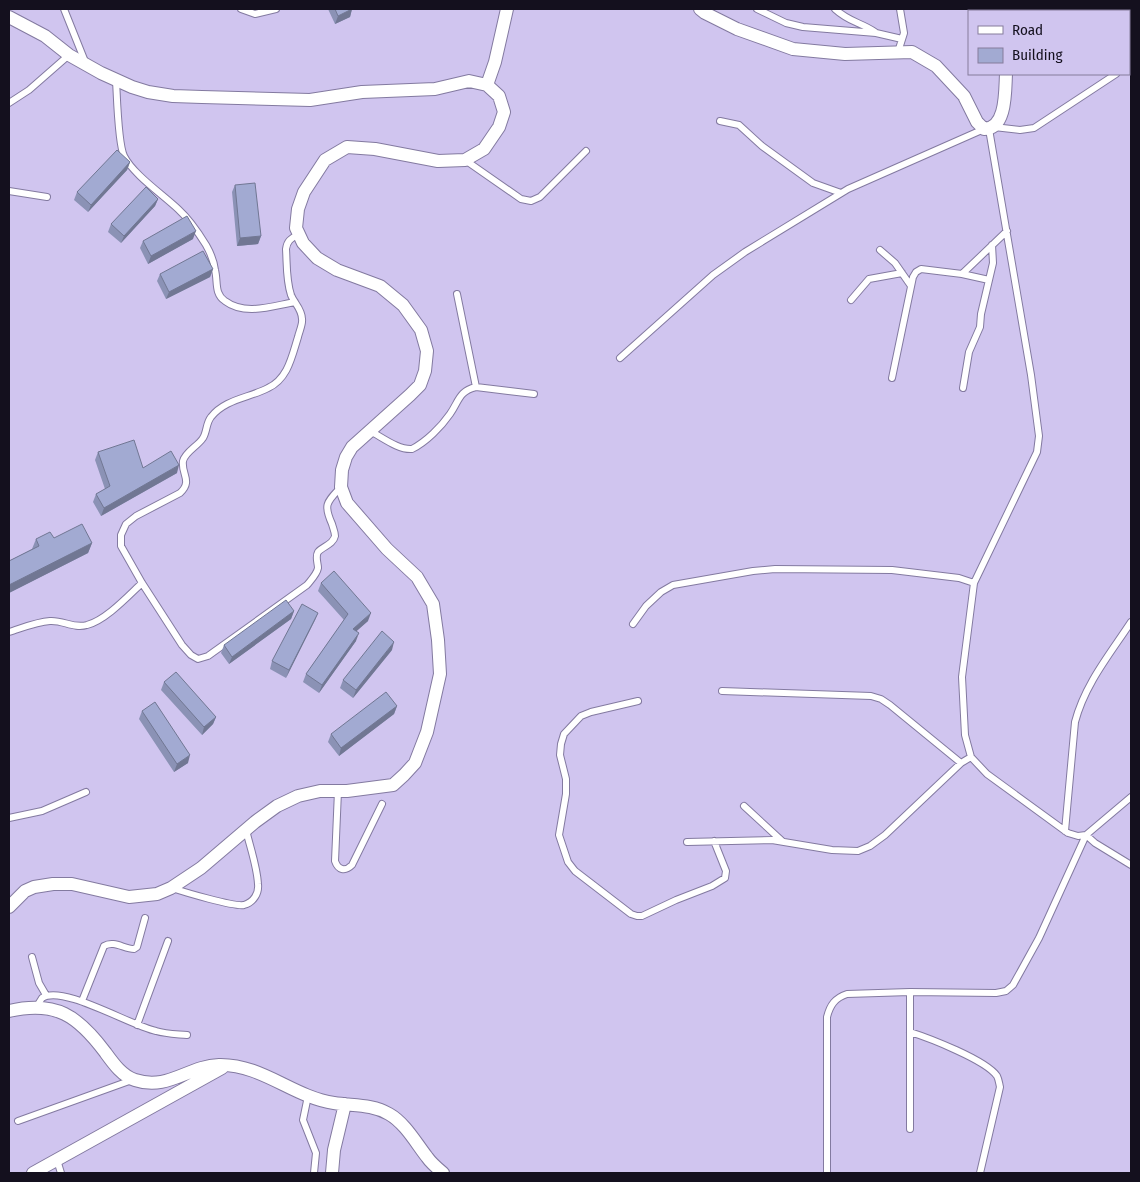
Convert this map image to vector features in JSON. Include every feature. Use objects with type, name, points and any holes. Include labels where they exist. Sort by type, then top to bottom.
[{"type":"street","points":[[487,85],[496,62],[507,9]]},
{"type":"street","points":[[700,9],[738,29],[793,49],[845,54],[912,52],[936,66],[964,96],[977,122],[989,128],[1005,106],[1006,75]]},
{"type":"street","points":[[9,17],[44,36],[69,55],[132,88],[173,96],[310,100],[362,92],[435,89],[469,81],[487,85],[499,96],[504,112],[499,127],[484,149],[465,160],[438,161],[375,149],[347,147],[325,160],[304,192],[298,209],[296,228],[303,243],[317,258],[337,270],[380,286],[403,305],[421,330],[427,351],[425,371],[420,385],[352,446],[342,470],[341,487],[348,503],[387,549],[417,577],[433,604],[440,674],[428,732],[415,763],[393,785],[379,788],[320,791],[298,796],[277,806],[246,829],[200,868],[171,888],[157,894],[129,897],[72,884],[53,884],[34,887],[24,891],[9,907]]},
{"type":"street","points":[[9,1011],[37,1006],[64,1014],[81,1023],[115,1066],[133,1080],[158,1084],[202,1068],[236,1066],[254,1071],[308,1096],[333,1103],[374,1108],[390,1114],[411,1135],[428,1159],[443,1173]]},
{"type":"street","points":[[33,1173],[227,1066]]},
{"type":"street","points":[[332,1173],[334,1150],[345,1104]]},
{"type":"lane","points":[[64,9],[87,65]]},
{"type":"lane","points":[[241,9],[255,14],[276,9]]},
{"type":"lane","points":[[757,9],[786,23],[803,27],[876,33],[902,39]]},
{"type":"lane","points":[[835,9],[848,20],[868,27],[876,33]]},
{"type":"lane","points":[[898,10],[904,33],[898,52]]},
{"type":"lane","points":[[9,103],[29,90],[69,55]]},
{"type":"lane","points":[[620,358],[713,275],[744,252],[841,193],[989,128],[1020,130],[1034,128],[1114,75]]},
{"type":"lane","points":[[115,79],[122,153],[129,165],[180,210],[192,224],[207,247],[215,269],[218,292],[222,300],[243,308],[257,309],[295,302]]},
{"type":"lane","points":[[720,121],[739,125],[771,153],[813,183],[841,193]]},
{"type":"lane","points":[[989,128],[1031,375],[1039,436],[1036,452],[974,583],[962,677],[965,735],[971,756],[987,774],[1064,831],[1078,836],[1086,835],[1101,847],[1131,865]]},
{"type":"lane","points":[[465,160],[521,199],[531,201],[540,197],[586,151]]},
{"type":"lane","points":[[9,191],[47,197]]},
{"type":"lane","points":[[962,274],[1007,231]]},
{"type":"lane","points":[[298,235],[291,238],[287,243],[286,249],[288,285],[299,308],[302,320],[290,365],[282,378],[271,387],[231,401],[218,409],[209,419],[204,438],[185,456],[183,462],[186,481],[185,488],[180,493],[136,516],[126,524],[121,534],[121,546],[142,583],[191,655],[198,658],[208,656],[307,584],[318,570],[317,555],[319,551],[332,542],[335,537],[326,507],[341,487]]},
{"type":"lane","points":[[963,388],[969,352],[980,327],[980,314],[993,263],[992,245]]},
{"type":"lane","points":[[880,250],[890,258],[912,286]]},
{"type":"lane","points":[[892,378],[916,272],[921,270],[962,274],[989,280]]},
{"type":"lane","points":[[851,300],[869,279],[902,273]]},
{"type":"lane","points":[[457,294],[476,387]]},
{"type":"lane","points":[[370,431],[401,447],[412,449],[440,426],[462,394],[468,389],[476,387],[534,394]]},
{"type":"lane","points":[[633,624],[646,606],[661,592],[673,585],[753,571],[775,569],[892,570],[959,578],[974,583]]},
{"type":"lane","points":[[9,632],[49,621],[74,626],[87,625],[98,621],[142,583]]},
{"type":"lane","points":[[1064,831],[1075,722],[1079,705],[1086,691],[1131,622]]},
{"type":"lane","points":[[722,691],[871,696],[890,705],[961,762]]},
{"type":"lane","points":[[638,701],[590,712],[581,716],[564,734],[560,744],[560,755],[566,779],[566,794],[559,836],[570,867],[631,914],[642,916],[712,886],[725,878],[726,871],[714,841]]},
{"type":"lane","points":[[687,842],[782,841],[832,850],[858,851],[870,846],[885,835],[961,762],[971,756]]},
{"type":"lane","points":[[338,791],[335,860],[338,867],[342,869],[352,865],[382,804]]},
{"type":"lane","points":[[9,818],[42,811],[86,792]]},
{"type":"lane","points":[[827,1173],[827,1017],[829,1008],[839,996],[847,994],[910,992],[996,993],[1006,991],[1013,985],[1039,938],[1086,835],[1131,797]]},
{"type":"lane","points":[[744,806],[782,841]]},
{"type":"lane","points":[[171,888],[243,905],[251,902],[257,895],[258,884],[246,829]]},
{"type":"lane","points":[[82,1001],[104,946],[112,944],[134,949],[137,946],[146,918]]},
{"type":"lane","points":[[137,1025],[168,941]]},
{"type":"lane","points":[[32,957],[46,995]]},
{"type":"lane","points":[[910,992],[910,1129]]},
{"type":"lane","points":[[37,1006],[46,995],[54,994],[82,1001],[137,1025],[156,1031],[186,1036]]},
{"type":"lane","points":[[910,1032],[949,1047],[989,1068],[999,1078],[1000,1087],[980,1173]]},
{"type":"lane","points":[[18,1121],[133,1080]]},
{"type":"lane","points":[[308,1096],[303,1120],[316,1153],[314,1173]]},
{"type":"lane","points":[[57,1160],[61,1173]]},
{"type":"building","points":[[335,9],[352,9],[338,16]]},
{"type":"building","points":[[117,150],[130,162],[91,205],[77,192]]},
{"type":"building","points":[[255,183],[261,236],[240,238],[235,185]]},
{"type":"building","points":[[146,187],[158,199],[124,236],[111,224]]},
{"type":"building","points":[[187,216],[196,231],[151,256],[143,241]]},
{"type":"building","points":[[203,251],[213,269],[169,292],[160,274]]},
{"type":"building","points":[[134,440],[143,468],[171,451],[179,465],[104,508],[96,494],[110,486],[98,452]]},
{"type":"building","points":[[82,524],[92,543],[9,585],[9,561],[39,546],[36,539],[50,532],[54,538]]},
{"type":"building","points":[[334,571],[371,613],[353,629],[359,633],[322,685],[306,674],[348,614],[321,583]]},
{"type":"building","points":[[286,600],[294,611],[232,657],[224,645]]},
{"type":"building","points":[[302,604],[318,613],[289,670],[272,661]]},
{"type":"building","points":[[382,631],[394,642],[356,690],[343,680]]},
{"type":"building","points":[[176,672],[216,717],[204,727],[164,682]]},
{"type":"building","points":[[386,692],[397,706],[341,748],[331,734]]},
{"type":"building","points":[[155,702],[190,755],[177,764],[142,711]]}]
